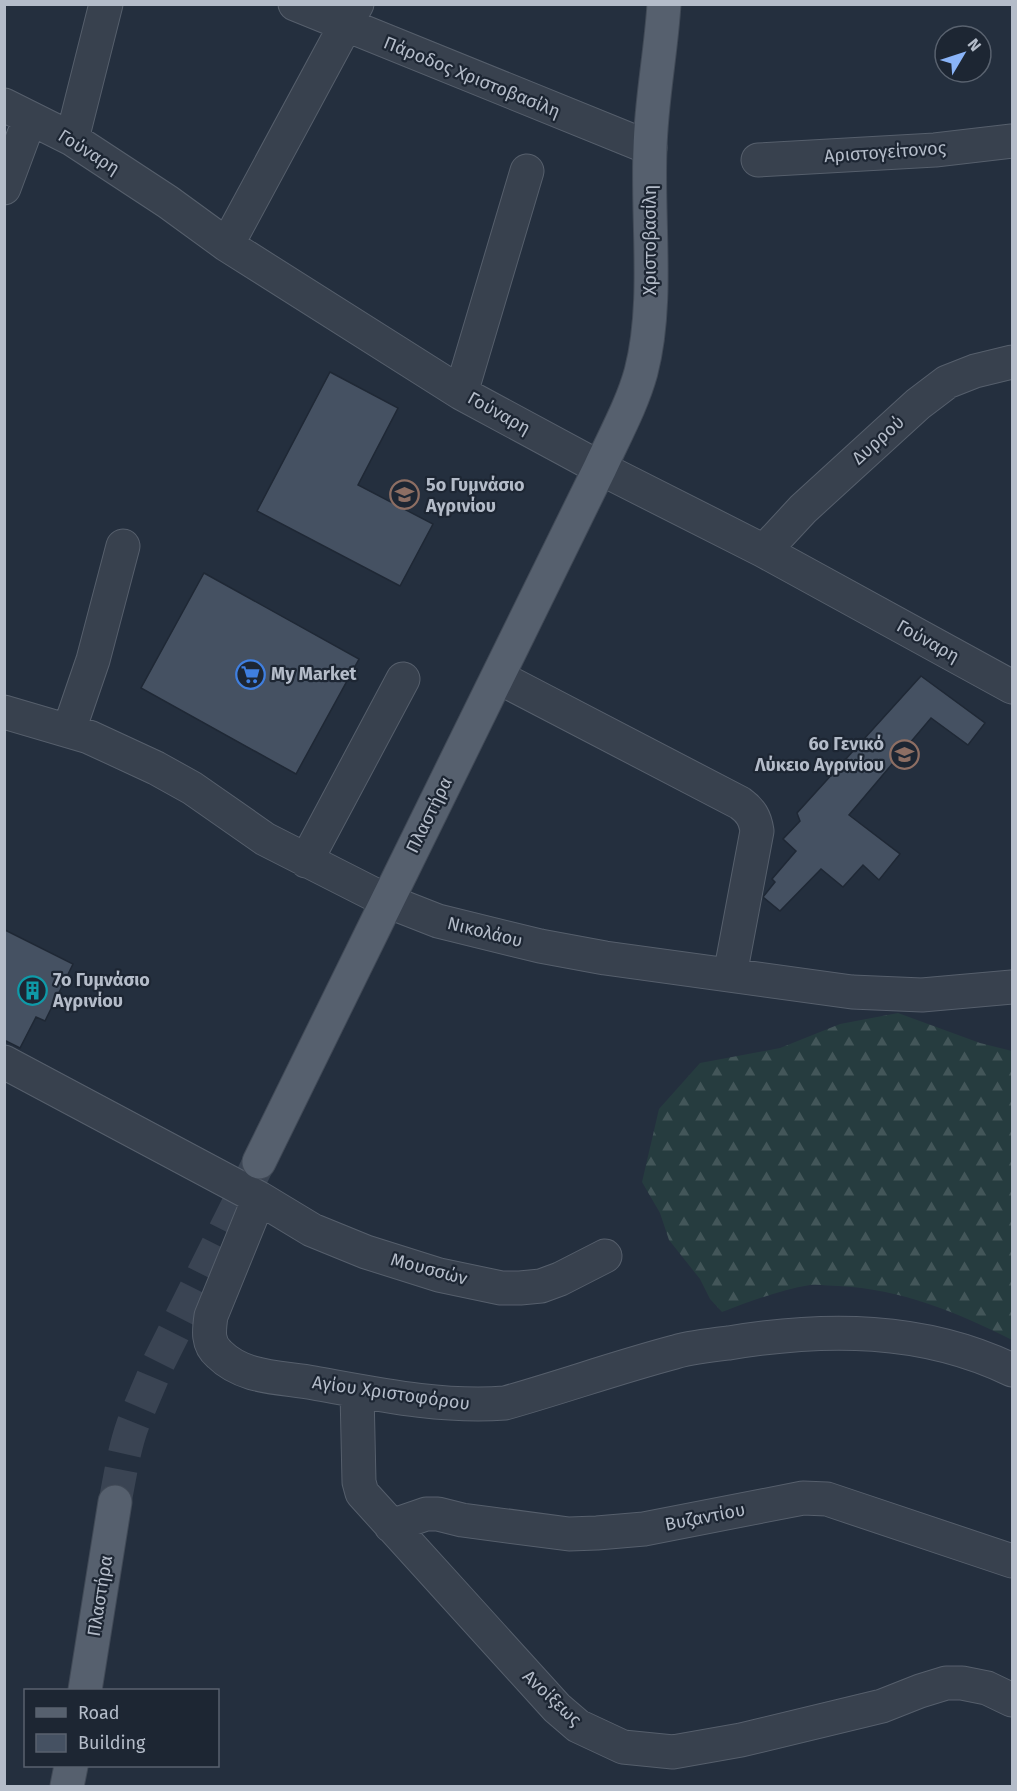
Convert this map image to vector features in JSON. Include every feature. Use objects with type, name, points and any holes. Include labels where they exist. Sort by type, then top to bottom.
[{"type":"main road","name":"Χριστοβασίλη","points":[[600,468],[633,395],[648,337],[650,148],[664,4]]},
{"type":"main road","name":"Πλαστήρα","points":[[259,1162],[600,468]]},
{"type":"main road","name":"Πλαστήρα","points":[[85,1689],[115,1502]]},
{"type":"main road","points":[[67,1786],[71,1767]]},
{"type":"street","points":[[72,139],[106,4]]},
{"type":"street","name":"Πάροδος Χριστοβασίλη","points":[[295,4],[352,15],[650,148]]},
{"type":"street","points":[[228,245],[352,15]]},
{"type":"street","points":[[4,188],[17,112]]},
{"type":"street","name":"Γούναρη","points":[[17,112],[72,139],[168,202],[228,245],[461,393],[600,468],[764,551],[1012,687]]},
{"type":"street","name":"Αριστογείτονος","points":[[758,160],[935,150],[1012,141]]},
{"type":"street","points":[[461,393],[526,171]]},
{"type":"street","name":"Δυρρού","points":[[764,551],[803,509],[918,404],[947,382],[975,371],[1012,362]]},
{"type":"street","points":[[69,730],[93,660],[123,546]]},
{"type":"street","points":[[498,676],[740,803],[749,810],[755,820],[757,831],[730,975]]},
{"type":"street","points":[[306,861],[403,679]]},
{"type":"street","name":"Νικολάου","points":[[4,712],[89,737],[156,768],[192,788],[265,839],[387,901],[438,921],[540,946],[605,958],[852,992],[922,995],[1012,987]]},
{"type":"street","points":[[4,1062],[259,1198]]},
{"type":"street","name":"Μουσσών","points":[[259,1198],[312,1230],[342,1243],[439,1275],[501,1288],[541,1287],[605,1256]]},
{"type":"street","name":"Αγίου Χριστοφόρου","points":[[259,1198],[211,1316],[209,1336],[211,1345],[218,1354],[227,1361],[255,1374],[357,1392],[477,1405],[505,1402],[676,1351],[770,1336],[813,1332],[885,1334],[940,1343],[1012,1370]]},
{"type":"street","name":"Ανοίξεως","points":[[357,1392],[359,1482],[362,1493],[556,1708],[578,1726],[623,1747],[673,1752],[741,1740],[882,1706],[946,1683],[962,1683],[987,1688],[1012,1700]]},
{"type":"street","name":"Βυζαντίου","points":[[391,1526],[426,1514],[438,1514],[462,1520],[569,1534],[597,1533],[645,1528],[803,1498],[827,1499],[1012,1562]]},
{"type":"green space","points":[[898,1013],[980,1043],[1012,1051],[1012,1340],[949,1311],[906,1297],[861,1288],[810,1285],[777,1293],[722,1312],[710,1299],[700,1279],[669,1240],[660,1213],[642,1182],[659,1109],[700,1063],[780,1048],[840,1024]]},
{"type":"building","points":[[330,372],[398,408],[358,485],[433,524],[400,586],[257,511]]},
{"type":"building","name":"My Market","points":[[204,573],[359,659],[296,774],[141,688]]},
{"type":"building","points":[[921,676],[985,723],[968,745],[931,718],[849,815],[900,854],[879,880],[863,865],[843,887],[821,869],[780,911],[763,897],[775,882],[772,879],[796,851],[783,839],[800,821],[797,813]]},
{"type":"building","name":"7ο Γυμνάσιο Αγρινίου","points":[[5,930],[73,964],[45,1021],[36,1017],[20,1048],[4,1040]]},
{"type":"tunnel","points":[[115,1502],[130,1433],[158,1364],[257,1166]]},
{"type":"place","name":"5ο Γυμνάσιο Αγρινίου","points":[[405,495]]},
{"type":"place","name":"My Market","points":[[250,674]]},
{"type":"place","name":"6ο Γενικό Λύκειο Αγρινίου","points":[[905,754]]},
{"type":"place","name":"7ο Γυμνάσιο Αγρινίου","points":[[32,990]]}]
